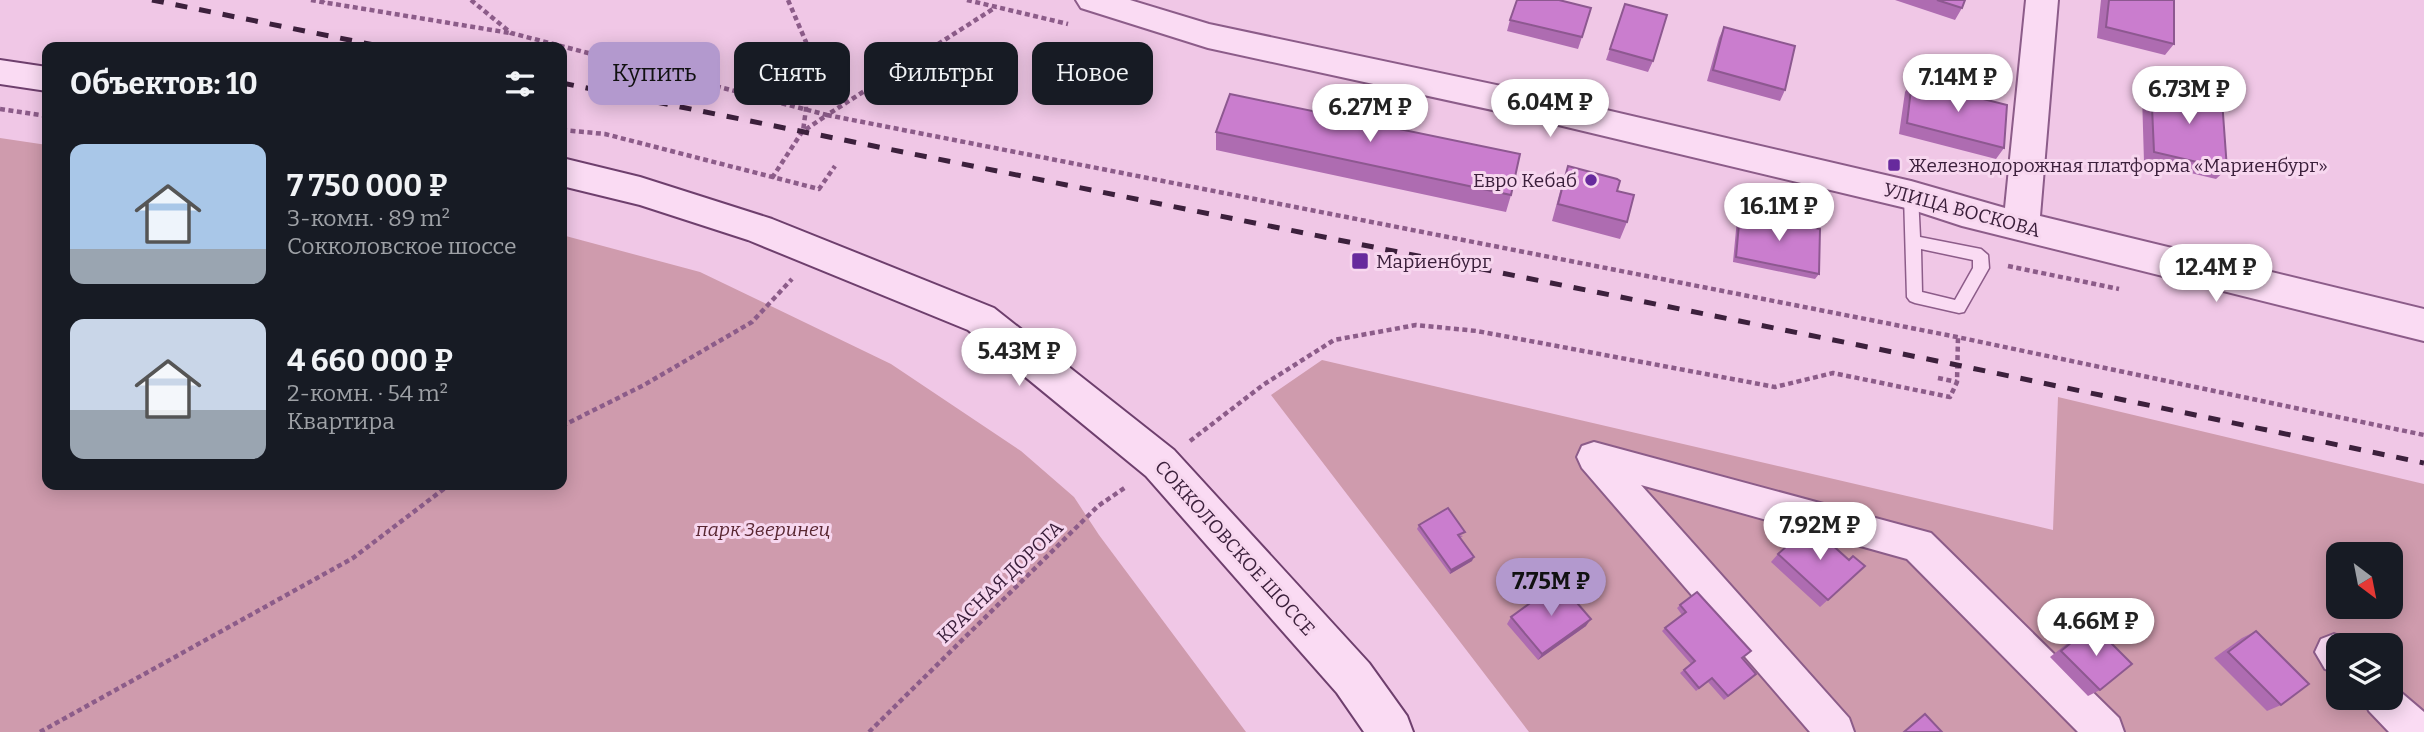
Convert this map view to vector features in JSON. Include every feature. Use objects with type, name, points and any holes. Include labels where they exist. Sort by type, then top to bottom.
[{"type":"street","name":"УЛИЦА ВОСКОВА","points":[[1092,0],[1208,36],[1529,105],[1911,195],[1962,212],[2014,242],[2424,325]]},
{"type":"street","points":[[2014,242],[2042,0]]},
{"type":"street","points":[[0,72],[42,78]]},
{"type":"street","name":"СОККОЛОВСКОЕ ШОССЕ","points":[[567,173],[640,191],[759,229],[981,319],[1160,463],[1353,678],[1391,732]]},
{"type":"street","points":[[1835,732],[1594,457],[1918,545],[2105,732]]},
{"type":"street","points":[[2394,710],[2417,732]]},
{"type":"lane","points":[[1911,195],[1915,297],[1959,307],[1981,268],[1982,255],[1913,242]]},
{"type":"path","points":[[311,0],[511,33],[546,42]]},
{"type":"path","points":[[471,0],[511,33]]},
{"type":"path","points":[[788,0],[806,42],[806,109],[802,132]]},
{"type":"path","points":[[772,178],[802,132],[996,7]]},
{"type":"path","points":[[567,47],[827,115],[1956,337],[2424,435]]},
{"type":"path","points":[[0,109],[42,115]]},
{"type":"path","points":[[567,130],[605,134],[819,189],[835,166]]},
{"type":"path","points":[[2004,276],[2014,242]]},
{"type":"path","points":[[567,424],[644,385],[752,322],[817,253]]},
{"type":"path","name":"КРАСНАЯ ДОРОГА","points":[[869,732],[1098,506],[1263,386],[1334,340],[1416,325],[1477,331],[1775,387],[1833,373],[1950,397],[1957,382]]},
{"type":"path","points":[[1956,337],[1965,330]]},
{"type":"path","points":[[1938,378],[1957,382],[1956,337]]},
{"type":"path","points":[[40,732],[353,558],[442,490]]},
{"type":"green space","name":"парк Зверинец","points":[[0,138],[42,144],[42,490],[567,490],[567,236],[700,272],[891,364],[1021,451],[1074,497],[1099,535],[1246,732],[0,732]]},
{"type":"green space","points":[[1322,360],[2053,530],[2058,397],[2424,484],[2424,732],[1529,732],[1271,395]]},
{"type":"building","points":[[1517,0],[1559,0],[1591,8],[1582,37],[1510,20]]},
{"type":"building","points":[[1937,0],[1965,0],[1962,8]]},
{"type":"building","points":[[2109,0],[2174,0],[2174,44],[2106,27]]},
{"type":"building","points":[[1625,4],[1667,15],[1653,61],[1610,49]]},
{"type":"building","points":[[1724,27],[1795,46],[1785,90],[1713,70]]},
{"type":"building","points":[[1912,81],[2007,105],[2004,148],[1907,123]]},
{"type":"building","points":[[2151,84],[2222,100],[2227,169],[2154,152]]},
{"type":"building","points":[[1230,94],[1520,154],[1511,195],[1216,132]]},
{"type":"building","points":[[1568,166],[1620,181],[1617,191],[1634,195],[1627,222],[1558,204]]},
{"type":"building","points":[[1740,213],[1820,229],[1819,274],[1736,257]]},
{"type":"building","points":[[1448,508],[1465,532],[1458,535],[1474,557],[1451,570],[1419,525]]},
{"type":"building","points":[[1810,525],[1849,560],[1853,556],[1865,566],[1828,600],[1778,554]]},
{"type":"building","points":[[1559,582],[1591,619],[1542,654],[1511,617]]},
{"type":"building","points":[[1697,592],[1751,651],[1742,658],[1756,674],[1728,696],[1712,678],[1699,688],[1684,670],[1695,661],[1665,628],[1686,612],[1680,605]]},
{"type":"building","points":[[2093,625],[2132,664],[2100,690],[2061,651]]},
{"type":"building","points":[[2256,631],[2309,684],[2281,705],[2228,652]]},
{"type":"building","points":[[1925,714],[1942,732],[1904,732]]},
{"type":"railway","points":[[152,0],[359,42]]},
{"type":"railway","points":[[567,84],[1957,365],[2424,463]]},
{"type":"place","name":"Железнодорожная платформа «Мариенбург»","points":[[1894,165]]},
{"type":"place","name":"Евро Кебаб","points":[[1591,180]]},
{"type":"place","name":"Мариенбург","points":[[1360,261]]}]
